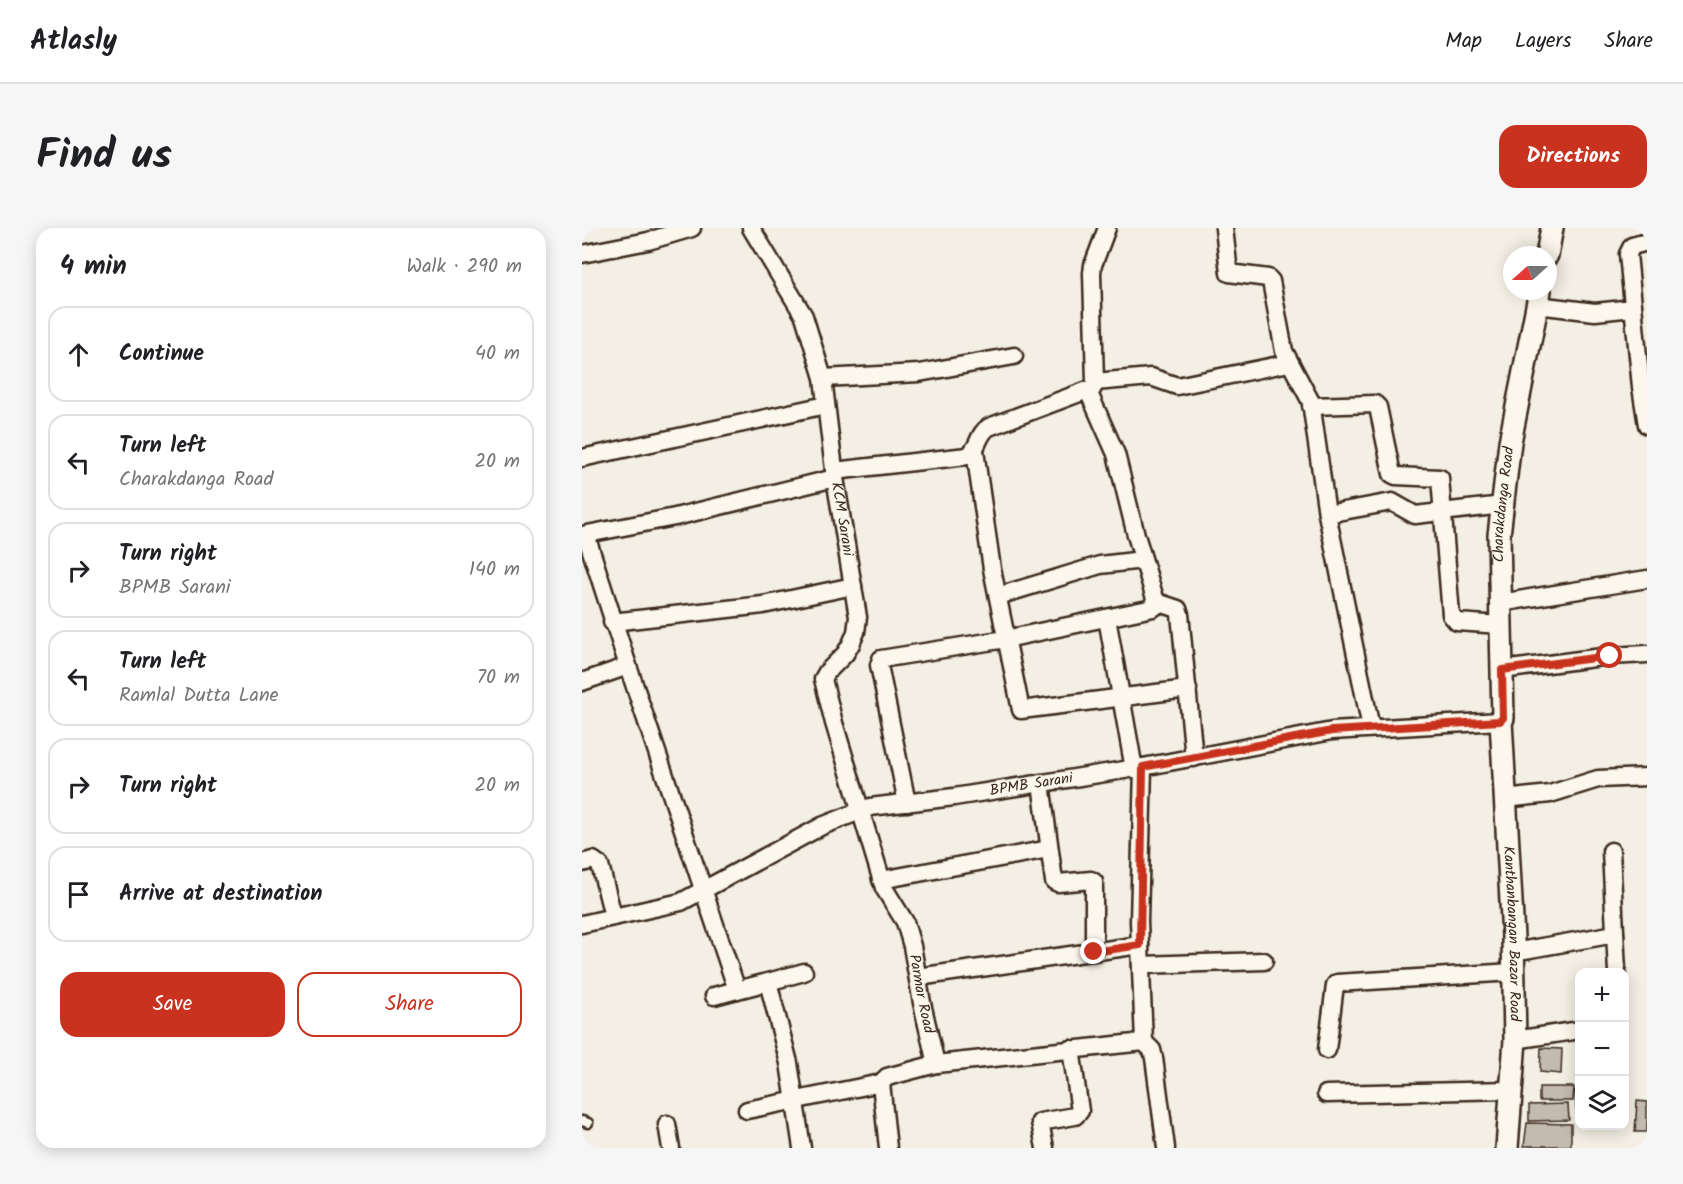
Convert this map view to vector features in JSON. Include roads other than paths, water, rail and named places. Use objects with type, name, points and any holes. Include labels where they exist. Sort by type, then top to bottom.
[{"type":"street","points":[[582,254],[648,241],[692,228]]},
{"type":"street","name":"KCM Sarani","points":[[751,228],[804,316],[823,378],[835,474],[858,617],[856,632],[845,654],[827,672],[824,679],[834,723],[861,811]]},
{"type":"street","points":[[907,803],[879,661],[884,658],[1006,639],[1156,607],[1157,603],[1143,560],[1116,454],[1091,386],[1092,273],[1107,228]]},
{"type":"street","points":[[1224,228],[1229,273],[1268,278],[1271,281],[1284,351],[1308,394],[1327,514],[1371,728]]},
{"type":"street","points":[[1549,246],[1552,228]]},
{"type":"street","points":[[1647,242],[1632,246],[1628,252],[1641,387],[1647,425]]},
{"type":"street","name":"Charakdanga Road","points":[[1501,721],[1499,535],[1510,442],[1539,300]]},
{"type":"street","points":[[1547,300],[1595,312],[1633,309]]},
{"type":"street","points":[[823,378],[919,373],[1014,356]]},
{"type":"street","points":[[1188,689],[1022,711],[998,596],[975,451],[981,433],[989,427],[1091,386],[1151,377],[1177,386],[1289,363]]},
{"type":"street","points":[[582,458],[826,405]]},
{"type":"street","points":[[1311,406],[1377,405],[1390,472],[1396,476],[1440,477],[1451,615],[1457,622],[1501,625]]},
{"type":"street","points":[[737,990],[584,535],[675,517],[835,474],[962,458],[975,451]]},
{"type":"street","points":[[1327,514],[1392,502],[1413,514],[1503,505]]},
{"type":"street","points":[[998,596],[1100,565],[1143,560]]},
{"type":"street","points":[[1500,603],[1647,579]]},
{"type":"street","points":[[612,622],[763,605],[853,586]]},
{"type":"street","points":[[1157,603],[1178,609],[1180,614],[1194,758]]},
{"type":"street","points":[[1107,618],[1138,768],[1140,945],[1144,1042],[1152,1050],[1154,1058],[1164,1143]]},
{"type":"street","points":[[1502,670],[1610,656],[1647,654]]},
{"type":"street","points":[[582,682],[628,666]]},
{"type":"street","name":"BPMB Sarani","points":[[582,924],[681,902],[822,826],[870,807],[1138,768],[1332,731],[1501,721]]},
{"type":"street","name":"Kanthanbangan Bazar Road","points":[[1501,721],[1515,1040],[1507,1148]]},
{"type":"street","points":[[1505,799],[1550,794],[1598,779],[1647,777]]},
{"type":"street","points":[[1041,783],[1053,878],[1056,883],[1091,880],[1094,882],[1094,952]]},
{"type":"street","name":"Parmar Road","points":[[861,811],[881,880],[886,893],[904,922],[912,946],[936,1064]]},
{"type":"street","points":[[881,880],[1049,849]]},
{"type":"street","points":[[1611,851],[1617,968]]},
{"type":"street","points":[[582,862],[593,860],[600,865],[613,916]]},
{"type":"street","points":[[1328,1050],[1335,985],[1340,982],[1513,962],[1615,934]]},
{"type":"street","points":[[918,977],[1140,945]]},
{"type":"street","points":[[1141,965],[1264,961]]},
{"type":"street","points":[[714,996],[804,972]]},
{"type":"street","points":[[768,982],[789,1063],[802,1148]]},
{"type":"street","points":[[1515,1040],[1575,1031]]},
{"type":"street","points":[[747,1110],[881,1083],[887,1077],[936,1064],[1144,1042]]},
{"type":"street","points":[[1045,1148],[1040,1122],[1075,1116],[1080,1111],[1071,1049]]},
{"type":"street","points":[[881,1083],[888,1148]]},
{"type":"street","points":[[1326,1094],[1511,1090]]},
{"type":"street","points":[[667,1124],[671,1148]]}]
